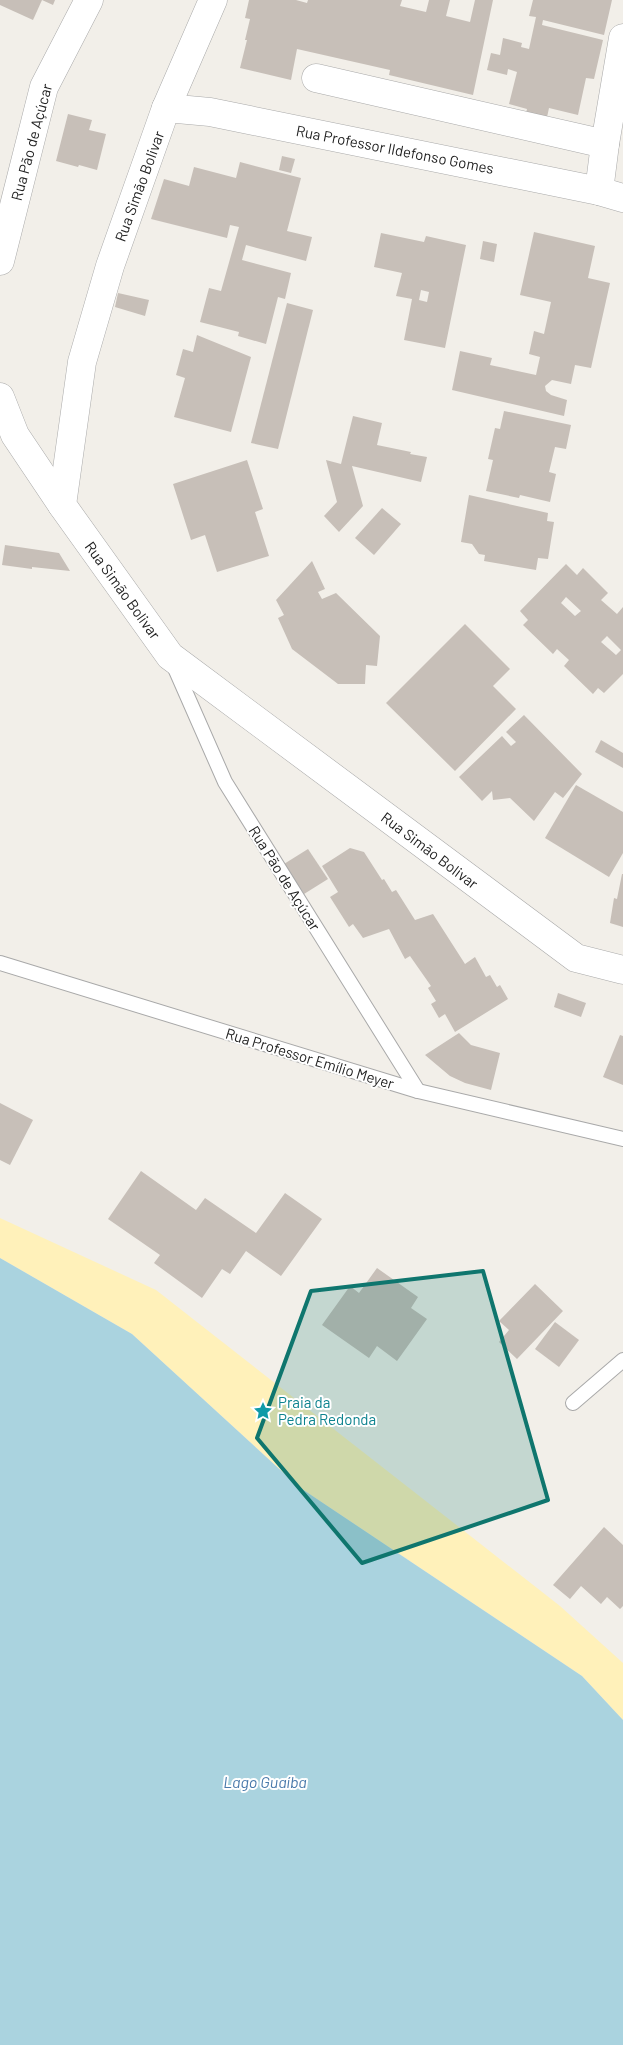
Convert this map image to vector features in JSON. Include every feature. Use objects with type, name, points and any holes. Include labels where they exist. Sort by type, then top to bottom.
[{"type":"street","name":"Rua Pão de Açúcar","points":[[0,261],[44,86],[89,0]]},
{"type":"street","name":"Rua Simão Bolivar","points":[[213,0],[166,108],[110,266],[82,362],[62,505],[170,656],[576,958],[623,970]]},
{"type":"street","points":[[611,194],[604,144],[623,38]]},
{"type":"street","points":[[316,78],[604,144]]},
{"type":"street","name":"Rua Professor Ildefonso Gomes","points":[[166,108],[210,112],[611,194]]},
{"type":"street","points":[[0,397],[8,435],[62,505]]},
{"type":"lane","name":"Rua Pão de Açúcar","points":[[170,656],[225,782],[418,1091]]},
{"type":"lane","name":"Rua Professor Emílio Meyer","points":[[0,963],[418,1091],[623,1139]]},
{"type":"lane","points":[[573,1403],[623,1360]]},
{"type":"highlighted area","points":[[483,1271],[548,1500],[362,1563],[257,1438],[311,1291]]},
{"type":"sand","name":"Praia da Pedra Redonda","points":[[0,1218],[156,1290],[560,1606],[623,1663],[623,1720],[582,1676],[299,1487],[132,1334],[0,1258]]},
{"type":"water","name":"Lago Guaíba","points":[[0,1258],[132,1334],[299,1487],[582,1676],[623,1720],[623,2045],[0,2045]]},
{"type":"building","points":[[0,0],[42,0],[33,20],[0,5]]},
{"type":"building","points":[[42,0],[55,0],[53,5]]},
{"type":"building","points":[[249,0],[296,0],[307,3],[308,0],[402,0],[400,6],[426,12],[429,0],[450,0],[446,16],[470,22],[475,0],[493,0],[473,95],[389,75],[390,70],[297,49],[291,80],[240,68],[250,19],[245,18]]},
{"type":"building","points":[[533,0],[612,0],[604,35],[543,20],[542,25],[603,40],[594,79],[586,78],[578,115],[549,108],[546,122],[525,117],[527,109],[509,104],[517,72],[508,69],[507,75],[487,70],[491,53],[500,55],[503,38],[522,43],[521,47],[529,49],[536,17],[529,16]]},
{"type":"building","points":[[68,114],[92,120],[89,130],[106,134],[97,170],[56,161]]},
{"type":"building","points":[[282,156],[295,159],[291,173],[279,170]]},
{"type":"building","points":[[240,162],[301,178],[287,231],[312,237],[306,261],[246,245],[242,260],[291,273],[285,299],[278,297],[266,344],[238,336],[239,332],[200,322],[209,288],[221,291],[239,227],[230,225],[227,238],[151,219],[164,179],[189,186],[194,167],[236,178]]},
{"type":"building","points":[[534,232],[595,246],[588,278],[610,283],[591,368],[575,365],[571,384],[552,380],[545,386],[546,391],[551,395],[567,400],[564,416],[452,390],[460,351],[492,358],[490,365],[536,375],[540,357],[529,354],[534,331],[544,334],[551,302],[520,295]]},
{"type":"building","points":[[381,233],[424,242],[426,236],[466,245],[445,348],[404,340],[412,299],[396,296],[402,273],[374,267]],"holes":[[[421,290],[429,292],[427,302],[419,300]]]},
{"type":"building","points":[[483,241],[497,244],[494,262],[480,259]]},
{"type":"building","points":[[118,293],[149,300],[145,316],[115,307]]},
{"type":"building","points":[[287,303],[313,310],[278,449],[251,443]]},
{"type":"building","points":[[197,335],[251,357],[231,432],[174,417],[185,378],[176,375],[183,349],[193,352]]},
{"type":"building","points":[[504,411],[571,425],[566,449],[555,447],[549,472],[556,474],[550,502],[520,495],[519,498],[486,491],[493,460],[488,459],[495,428],[500,429]]},
{"type":"building","points":[[353,416],[382,423],[377,445],[427,457],[421,482],[352,466],[363,506],[339,532],[324,516],[337,502],[326,460],[341,464]]},
{"type":"building","points":[[247,460],[263,509],[255,512],[269,556],[217,572],[205,535],[191,540],[173,484]]},
{"type":"building","points":[[469,495],[548,513],[547,521],[554,522],[548,559],[538,558],[536,570],[484,561],[485,555],[479,554],[472,544],[461,542]]},
{"type":"building","points":[[382,508],[401,524],[374,555],[355,538]]},
{"type":"building","points":[[5,545],[59,553],[70,571],[2,565]]},
{"type":"building","points":[[312,561],[325,589],[318,592],[322,599],[336,593],[380,636],[377,666],[366,665],[365,684],[338,684],[292,649],[278,618],[284,615],[276,600]]},
{"type":"building","points":[[566,564],[577,575],[583,568],[608,593],[601,600],[617,614],[623,607],[623,674],[604,693],[598,688],[593,694],[564,666],[569,660],[557,649],[553,654],[523,625],[528,620],[520,611]],"holes":[[[566,597],[581,611],[575,616],[561,603]],[[607,636],[621,650],[616,655],[601,642]]]},
{"type":"building","points":[[465,624],[510,669],[493,686],[516,709],[455,771],[386,703]]},
{"type":"building","points":[[524,715],[582,774],[563,798],[555,792],[534,821],[510,798],[493,800],[492,791],[482,801],[459,777],[502,736],[511,746],[516,742],[506,732]]},
{"type":"building","points":[[601,740],[623,753],[623,768],[595,752]]},
{"type":"building","points":[[576,785],[623,812],[623,853],[609,877],[545,838]]},
{"type":"building","points":[[350,848],[364,852],[392,892],[396,890],[415,920],[433,914],[465,964],[475,957],[486,977],[490,975],[497,987],[500,985],[508,999],[455,1032],[445,1014],[439,1018],[431,1004],[436,1001],[428,988],[431,986],[410,956],[405,959],[389,929],[363,938],[353,924],[349,927],[330,897],[338,892],[322,866]]},
{"type":"building","points":[[308,849],[328,879],[304,894],[284,864]]},
{"type":"building","points":[[622,874],[623,927],[610,923],[614,898],[617,899]]},
{"type":"building","points":[[558,993],[586,1003],[581,1017],[554,1007]]},
{"type":"building","points":[[459,1033],[471,1045],[500,1053],[491,1090],[465,1083],[450,1076],[425,1055]]},
{"type":"building","points":[[620,1035],[623,1036],[623,1085],[603,1077]]},
{"type":"building","points":[[0,1103],[33,1120],[10,1165],[0,1160]]},
{"type":"building","points":[[141,1171],[196,1210],[205,1198],[256,1233],[285,1193],[322,1219],[281,1276],[246,1251],[230,1274],[222,1269],[202,1298],[154,1263],[160,1255],[108,1219]]},
{"type":"building","points":[[377,1268],[418,1297],[411,1308],[427,1319],[397,1361],[377,1346],[369,1358],[322,1325],[350,1286],[359,1293]]},
{"type":"building","points":[[535,1284],[563,1311],[517,1359],[499,1342],[509,1330],[499,1321]]},
{"type":"building","points":[[555,1322],[579,1340],[559,1367],[535,1349]]},
{"type":"building","points":[[604,1527],[623,1545],[623,1606],[620,1609],[607,1597],[601,1604],[581,1586],[570,1599],[553,1585]]},
{"type":"place","name":"Praia da Pedra Redonda","points":[[263,1411]]}]
